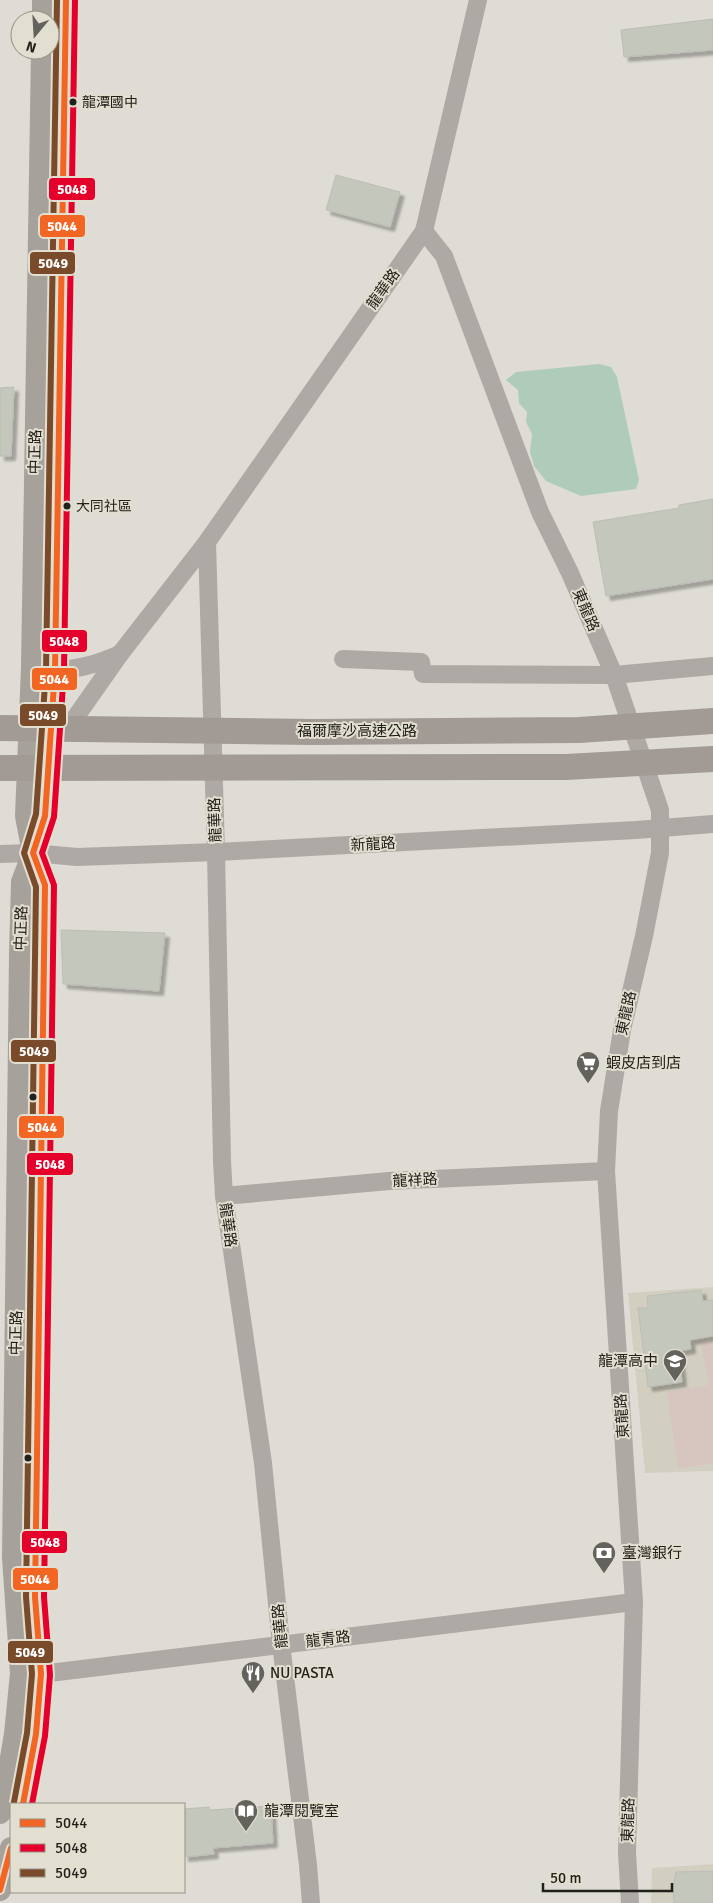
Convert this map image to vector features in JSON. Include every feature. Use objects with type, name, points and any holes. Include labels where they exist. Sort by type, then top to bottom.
[{"type":"highway","name":"福爾摩沙高速公路","points":[[0,728],[313,732],[569,730],[713,721]]},
{"type":"highway","points":[[0,768],[566,768],[713,758]]},
{"type":"main road","name":"中正路","points":[[23,1803],[36,1734],[31,1674],[13,1558],[22,882],[45,816],[55,670],[66,0]]},
{"type":"main road","name":"中正路","points":[[0,1813],[4,1800],[15,1734],[31,1674],[35,1587],[45,885],[33,853],[26,816],[32,667],[42,60]]},
{"type":"main road","points":[[19,1055],[42,1058]]},
{"type":"main road","points":[[0,1890],[10,1852]]},
{"type":"street","name":"龍華路","points":[[29,737],[51,736],[68,728],[120,654],[207,542],[424,231],[478,0]]},
{"type":"street","name":"東龍路","points":[[424,231],[444,256],[540,512],[570,573],[614,675],[660,810],[660,853],[644,936],[622,1030],[609,1111],[606,1171],[634,1602],[627,1853],[630,1903]]},
{"type":"street","name":"龍華路","points":[[207,542],[216,852],[221,1151],[224,1196],[263,1463],[281,1644],[308,1864],[311,1903]]},
{"type":"street","name":"龍華路","points":[[32,667],[55,670],[99,664],[120,654]]},
{"type":"street","points":[[343,659],[421,662],[423,674],[614,675],[713,666]]},
{"type":"street","name":"新龍路","points":[[0,854],[33,853],[77,857],[216,852],[713,824]]},
{"type":"street","name":"龍祥路","points":[[224,1196],[390,1182],[606,1171]]},
{"type":"street","name":"龍青路","points":[[31,1674],[634,1602]]},
{"type":"shaded area","points":[[599,364],[611,367],[617,377],[639,480],[636,489],[581,496],[546,481],[534,466],[530,452],[532,434],[526,422],[527,412],[519,403],[518,390],[506,380],[516,372]]},
{"type":"shaded area","name":"龍潭高中","points":[[713,1287],[713,1471],[645,1473],[628,1293]]},
{"type":"shaded area","points":[[713,1342],[713,1463],[678,1469],[667,1392],[709,1385],[701,1344]]},
{"type":"shaded area","points":[[713,1864],[713,1903],[651,1903],[652,1868]]},
{"type":"building","points":[[713,19],[713,50],[624,57],[621,30]]},
{"type":"building","points":[[336,175],[400,192],[390,227],[326,210]]},
{"type":"building","points":[[14,387],[11,456],[0,456],[0,388]]},
{"type":"building","points":[[713,499],[713,579],[606,596],[593,522],[679,508],[679,505]]},
{"type":"building","points":[[61,930],[165,933],[159,991],[63,984]]},
{"type":"building","points":[[701,1290],[703,1301],[713,1300],[713,1336],[690,1340],[691,1349],[679,1351],[682,1382],[648,1387],[638,1308],[648,1308],[647,1296]]},
{"type":"building","points":[[271,1806],[273,1843],[213,1848],[214,1854],[185,1857],[185,1809],[209,1807],[210,1810]]},
{"type":"building","points":[[713,1871],[713,1903],[674,1903],[673,1887],[676,1872]]},
{"type":"transit line","name":"5049","points":[[14,1802],[27,1733],[32,1674],[26,1597],[36,887],[24,853],[36,814],[46,670],[57,0]]},
{"type":"transit line","name":"5044","points":[[23,1803],[36,1734],[41,1674],[35,1597],[45,885],[33,853],[45,816],[55,670],[66,0]]},
{"type":"transit line","name":"5048","points":[[32,1803],[45,1736],[50,1675],[44,1597],[54,885],[42,853],[54,817],[64,670],[75,0]]},
{"type":"transit line","name":"5044","points":[[0,1890],[10,1852]]},
{"type":"place","name":"龍潭國中","points":[[73,102]]},
{"type":"place","name":"大同社區","points":[[67,506]]},
{"type":"place","name":"蝦皮店到店","points":[[588,1084]]},
{"type":"place","name":"龍潭高中","points":[[675,1382]]},
{"type":"place","name":"臺灣銀行","points":[[604,1574]]},
{"type":"place","name":"NU PASTA","points":[[253,1694]]},
{"type":"place","name":"龍潭閱覽室","points":[[246,1832]]}]
